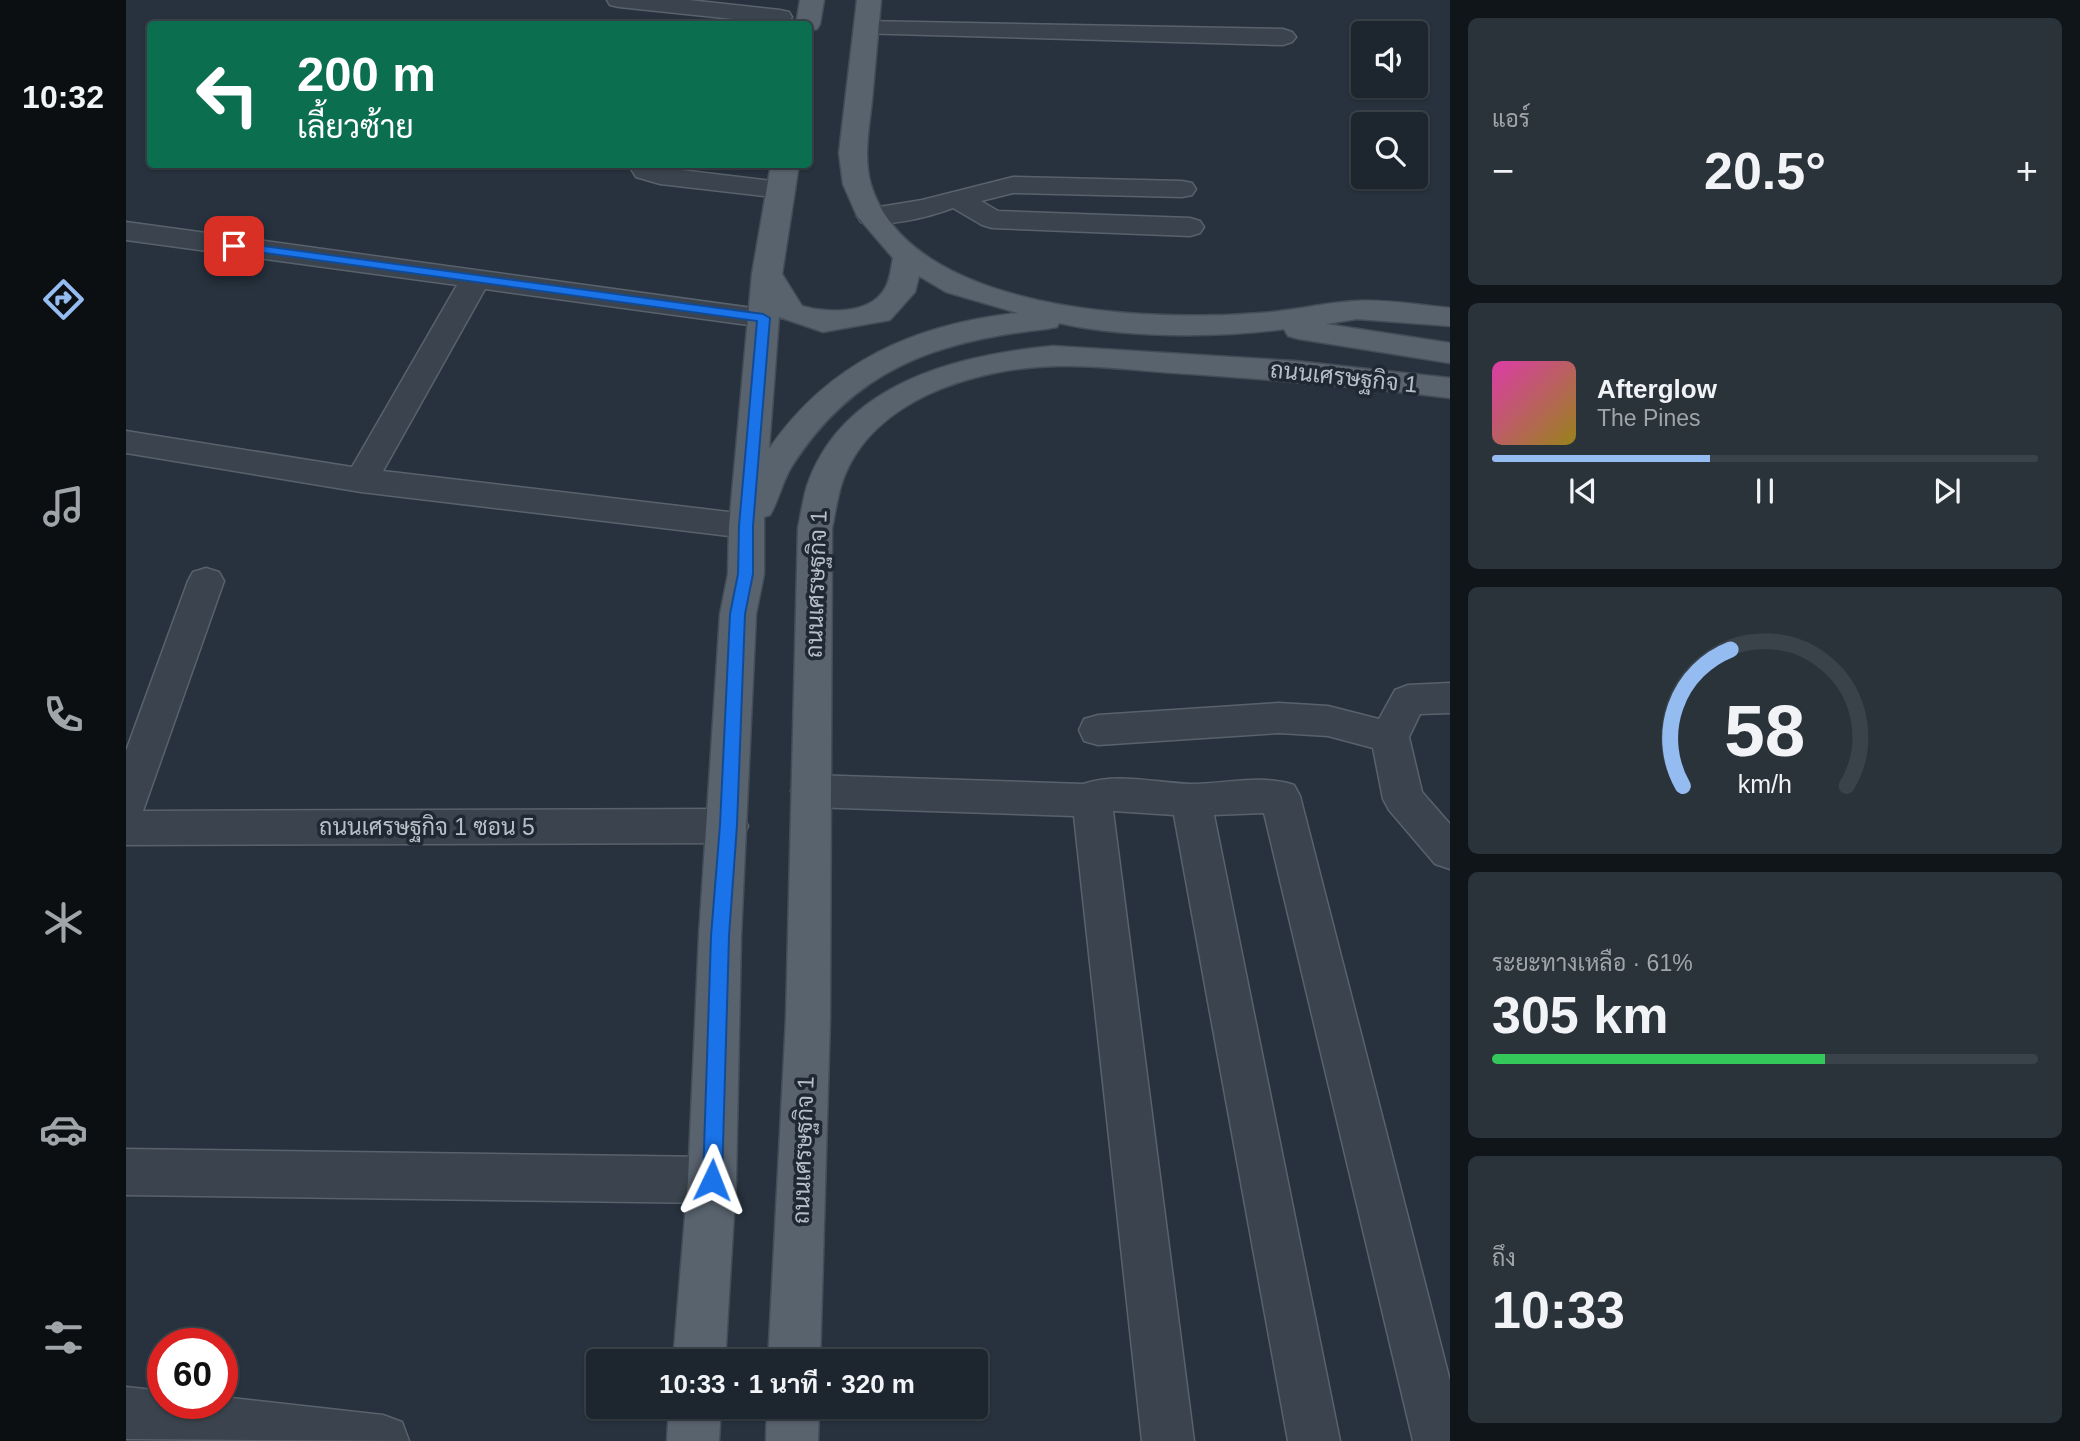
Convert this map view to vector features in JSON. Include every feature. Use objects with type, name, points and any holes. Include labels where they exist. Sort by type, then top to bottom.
[{"type":"main road","name":"ถนนเศรษฐกิจ 1","points":[[867,14],[853,153],[857,184],[871,216],[908,257],[957,286],[1013,303],[1075,317],[1136,324],[1259,323],[1357,310],[1450,317]]},
{"type":"main road","points":[[746,574],[746,526],[767,274],[783,177]]},
{"type":"main road","points":[[767,274],[791,313],[823,322],[879,313],[900,292],[908,257]]},
{"type":"main road","points":[[700,1349],[712,1180],[720,936],[738,614],[760,499],[778,459],[831,398],[869,369],[906,347],[963,330],[1065,319],[1136,324]]},
{"type":"main road","points":[[1259,323],[1450,353]]},
{"type":"main road","name":"ถนนเศรษฐกิจ 1","points":[[795,1349],[808,1018],[818,503],[825,478],[837,457],[854,433],[883,406],[911,388],[948,373],[991,361],[1056,355],[1301,372],[1450,388]]},
{"type":"main road","points":[[693,1441],[694,1419]]},
{"type":"main road","points":[[792,1441],[793,1419]]},
{"type":"street","points":[[619,0],[776,8],[810,15]]},
{"type":"street","points":[[867,14],[1283,37]]},
{"type":"street","points":[[644,168],[660,176],[783,177]]},
{"type":"street","points":[[871,216],[927,208],[956,198],[1013,185],[1182,189]]},
{"type":"street","points":[[956,198],[992,219],[1190,227]]},
{"type":"street","points":[[126,231],[763,318]]},
{"type":"street","points":[[361,480],[476,279]]},
{"type":"street","points":[[126,442],[361,480],[746,526]]},
{"type":"street","points":[[126,806],[206,581]]},
{"type":"street","points":[[1450,698],[1408,700],[1390,737],[1403,799],[1450,852]]},
{"type":"street","points":[[1098,730],[1279,718],[1328,721],[1390,737]]},
{"type":"street","points":[[811,791],[1092,800]]},
{"type":"street","points":[[1168,1441],[1092,800],[1094,796],[1101,794],[1191,800],[1280,796],[1439,1441]]},
{"type":"street","points":[[1191,800],[1314,1441]]},
{"type":"street","name":"ถนนเศรษฐกิจ 1 ซอน 5","points":[[126,828],[728,825]]},
{"type":"street","points":[[126,1172],[712,1180]]},
{"type":"street","points":[[126,1413],[383,1441]]},
{"type":"route","points":[[234,246],[763,318],[746,526],[746,574],[738,614],[720,936],[712,1180]]}]
